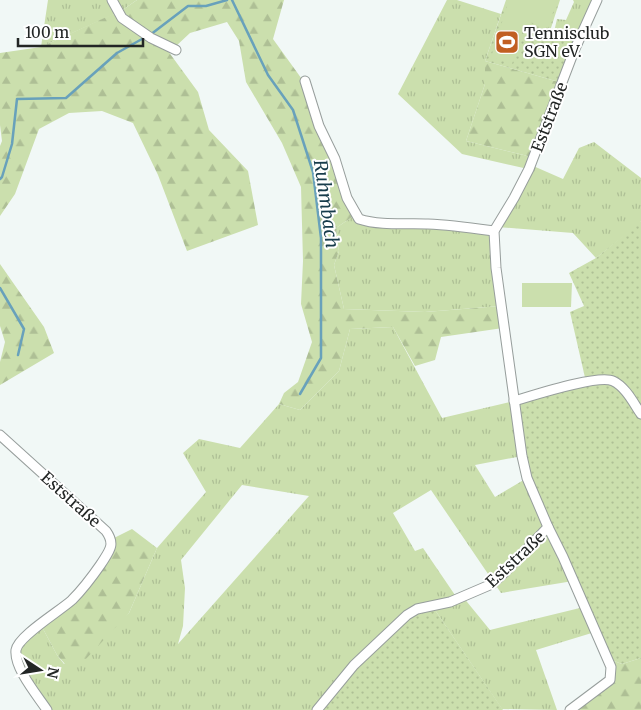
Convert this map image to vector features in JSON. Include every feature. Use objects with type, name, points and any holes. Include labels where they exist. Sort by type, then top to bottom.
[{"type":"street","points":[[112,0],[122,18],[151,38],[176,50]]},
{"type":"street","name":"Eststraße","points":[[570,710],[610,680],[611,667],[527,478],[514,401],[496,268],[494,231],[529,169],[574,51],[596,0]]},
{"type":"street","points":[[305,81],[322,134],[335,159],[350,204],[359,219],[381,223],[460,225],[494,231]]},
{"type":"street","points":[[514,401],[584,383],[607,380],[621,387],[641,414]]},
{"type":"street","name":"Eststraße","points":[[0,436],[106,531],[112,539],[112,544],[105,558],[90,580],[72,600],[22,638],[16,648],[16,657],[20,668],[47,710]]},
{"type":"street","name":"Eststraße","points":[[317,710],[354,665],[407,615],[417,609],[450,602],[492,584],[504,574],[548,527]]},
{"type":"green space","points":[[48,0],[137,0],[121,11],[41,47]]},
{"type":"green space","points":[[137,0],[284,0],[273,39],[304,82],[355,215],[336,228],[339,251],[334,265],[344,309],[425,312],[500,306],[503,328],[441,337],[435,360],[415,366],[393,327],[350,329],[339,371],[300,410],[279,404],[284,393],[298,382],[312,342],[301,304],[303,261],[301,187],[282,143],[246,82],[239,41],[227,22],[190,33],[175,47],[131,23],[121,11]]},
{"type":"green space","points":[[447,0],[457,0],[501,14],[485,61],[485,84],[466,141],[532,157],[528,169],[462,154],[398,94]]},
{"type":"green space","points":[[506,0],[560,0],[550,31],[576,40],[559,82],[485,61]]},
{"type":"green space","name":"Tennisclub SGN eV.","points":[[509,0],[557,0],[548,28],[526,21],[512,64],[491,57]]},
{"type":"green space","points":[[573,0],[593,0],[576,40],[554,32],[557,19],[566,20],[574,2]]},
{"type":"green space","points":[[113,14],[141,35],[168,51],[198,92],[209,130],[248,171],[258,225],[187,251],[158,175],[133,123],[102,111],[69,113],[39,129],[15,194],[0,216],[0,146],[2,141],[0,125],[0,53],[41,47]]},
{"type":"green space","points":[[485,61],[559,82],[532,157],[466,141],[485,84]]},
{"type":"green space","points":[[594,142],[641,178],[641,221],[639,224],[596,258],[573,233],[497,227],[531,165],[563,179],[579,148]]},
{"type":"green space","points":[[355,215],[358,220],[493,232],[500,306],[425,312],[344,309],[334,265],[339,251],[336,228]]},
{"type":"green space","points":[[641,221],[641,658],[622,664],[606,658],[537,503],[514,401],[586,382],[570,312],[584,306],[569,273],[596,258]]},
{"type":"green space","points":[[0,264],[44,327],[54,353],[0,385],[0,362],[5,342],[0,326]]},
{"type":"green space","points":[[522,283],[572,283],[571,307],[522,307]]},
{"type":"green space","points":[[393,327],[442,418],[514,401],[522,456],[475,465],[495,497],[527,478],[573,581],[501,593],[431,490],[393,513],[415,551],[423,548],[457,598],[417,609],[316,710],[47,710],[18,662],[22,638],[41,625],[64,664],[129,613],[157,548],[206,492],[183,453],[199,439],[240,448],[279,404],[300,410],[339,371],[350,329]],"holes":[[[242,485],[309,496],[178,644],[183,626],[185,588],[181,560]]]},
{"type":"green space","points":[[132,529],[157,548],[129,613],[85,660],[65,664],[57,655],[41,625],[90,581],[112,539]]},
{"type":"green space","points":[[463,597],[490,630],[584,607],[595,632],[536,650],[557,710],[502,709],[433,607]]},
{"type":"green space","points":[[433,607],[503,710],[317,710],[407,615]]},
{"type":"green space","points":[[606,658],[622,664],[641,658],[641,710],[574,710],[610,680]]},
{"type":"waterway","name":"Ruhmbach","points":[[150,35],[188,6],[206,6],[227,0]]},
{"type":"waterway","name":"Ruhmbach","points":[[232,0],[268,75],[293,110],[313,172],[321,238],[321,358],[300,394]]},
{"type":"waterway","name":"Ruhmbach","points":[[0,179],[12,144],[17,99],[66,98],[117,53],[142,39]]},
{"type":"waterway","name":"Ruhmbach","points":[[0,288],[24,329],[18,355]]},
{"type":"place","name":"Tennisclub SGN eV.","points":[[507,42]]}]
